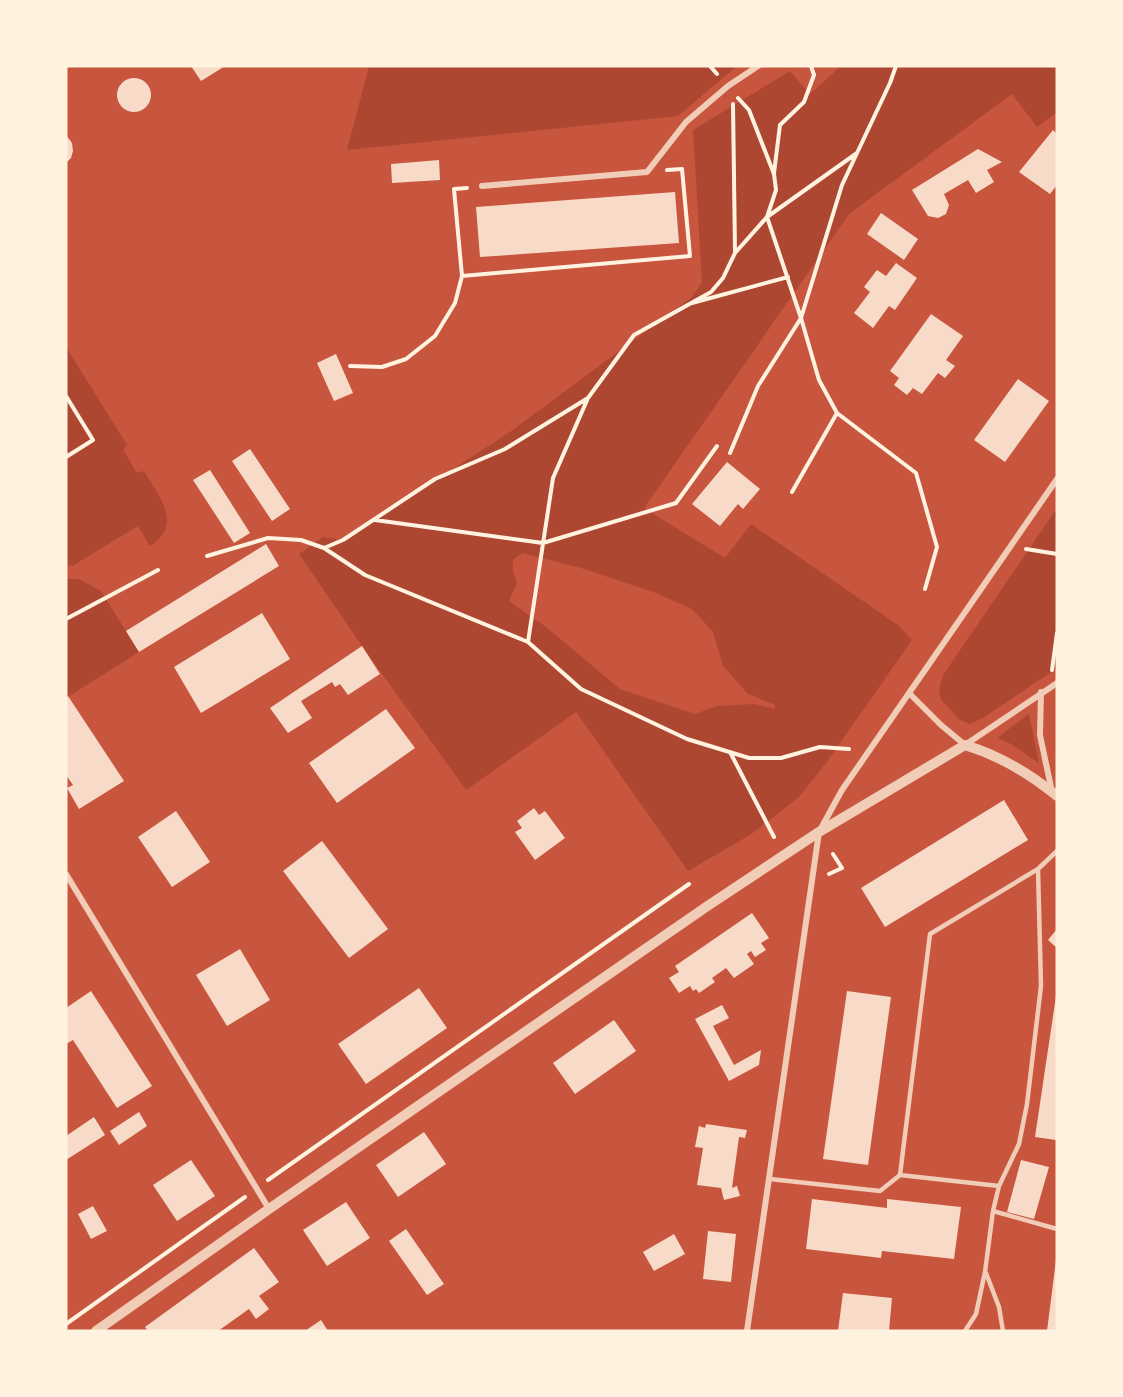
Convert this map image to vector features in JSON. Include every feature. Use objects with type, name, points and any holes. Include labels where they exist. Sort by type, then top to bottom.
[{"type":"street","points":[[482,186],[647,172],[686,122],[728,86],[758,66]]},
{"type":"street","points":[[747,1331],[819,832],[842,790],[1057,479]]},
{"type":"street","points":[[96,1331],[112,1326],[269,1209],[706,907],[819,832],[966,745],[1056,680]]},
{"type":"street","points":[[1041,692],[1040,735],[1055,794]]},
{"type":"street","points":[[909,693],[941,725],[966,745],[989,752],[1012,763],[1055,794]]},
{"type":"street","points":[[66,874],[269,1209]]},
{"type":"lane","points":[[770,1179],[880,1191],[900,1175],[930,934],[1038,869],[1057,851]]},
{"type":"lane","points":[[965,1331],[976,1314],[999,1186],[1019,1144],[1027,1104],[1041,986],[1038,869]]},
{"type":"lane","points":[[900,1175],[999,1186]]},
{"type":"lane","points":[[993,1211],[1057,1228]]},
{"type":"lane","points":[[985,1272],[999,1307],[1003,1331]]},
{"type":"path","points":[[811,66],[814,75],[804,102],[780,125],[774,174],[776,190],[767,217],[819,380],[837,413],[916,473],[937,547],[925,589]]},
{"type":"path","points":[[730,453],[758,386],[801,318],[842,185],[896,66]]},
{"type":"path","points":[[735,253],[732,91],[749,110],[774,174]]},
{"type":"path","points":[[528,642],[553,478],[588,398],[634,335],[711,292],[723,278],[735,253],[767,217],[857,153]]},
{"type":"path","points":[[462,276],[690,256],[682,169],[647,172]]},
{"type":"path","points":[[350,366],[382,367],[406,359],[435,336],[455,303],[462,276],[454,189],[482,186]]},
{"type":"path","points":[[686,305],[788,278]]},
{"type":"path","points":[[66,396],[93,440],[66,457]]},
{"type":"path","points":[[324,548],[343,540],[435,479],[504,449],[588,398]]},
{"type":"path","points":[[792,492],[837,413]]},
{"type":"path","points":[[375,520],[543,543],[676,503],[717,446]]},
{"type":"path","points":[[207,556],[268,538],[301,540],[324,548],[365,575],[528,642],[581,689],[687,739],[749,758],[781,758],[820,747],[849,748]]},
{"type":"path","points":[[1010,547],[1057,554]]},
{"type":"path","points":[[66,619],[158,570]]},
{"type":"path","points":[[1056,680],[1052,670],[1057,633]]},
{"type":"path","points":[[730,752],[774,837]]},
{"type":"path","points":[[274,1176],[689,884]]},
{"type":"path","points":[[66,1324],[245,1197]]},
{"type":"shaded area","points":[[369,66],[737,66],[678,116],[347,150]]},
{"type":"shaded area","points":[[841,66],[1057,66],[1057,112],[1037,127],[1012,94],[849,214],[644,508],[725,558],[751,524],[898,625],[912,640],[826,763],[799,797],[750,835],[688,871],[576,712],[466,790],[299,554],[323,537],[343,540],[510,432],[692,297],[702,282],[693,130],[790,71],[810,94]],"holes":[[[522,553],[581,568],[656,593],[692,609],[713,632],[723,666],[748,694],[775,705],[774,709],[755,704],[717,706],[695,714],[620,689],[546,627],[509,601],[517,583],[513,571],[513,560]]]},
{"type":"shaded area","points":[[66,347],[127,445],[123,450],[137,473],[144,471],[156,491],[167,519],[166,529],[150,546],[138,526],[72,566],[66,565]]},
{"type":"shaded area","points":[[1057,508],[1057,668],[983,718],[970,724],[960,720],[941,700],[939,690],[943,675]]},
{"type":"shaded area","points":[[66,579],[79,579],[101,591],[139,652],[66,698]]},
{"type":"shaded area","points":[[1029,714],[1039,763],[1011,744],[997,738]]},
{"type":"building","points":[[191,66],[221,66],[222,68],[201,81]]},
{"type":"building","points":[[134,78],[146,83],[151,95],[146,107],[134,112],[122,107],[117,95],[122,83]]},
{"type":"building","points":[[1053,130],[1057,134],[1057,185],[1050,194],[1019,172]]},
{"type":"building","points":[[66,135],[72,143],[73,151],[66,163]]},
{"type":"building","points":[[978,149],[1002,162],[987,170],[994,182],[976,193],[968,180],[944,194],[949,205],[946,214],[938,218],[928,216],[912,190]]},
{"type":"building","points":[[439,160],[440,180],[392,183],[391,164]]},
{"type":"building","points":[[675,192],[679,243],[480,257],[476,207]]},
{"type":"building","points":[[881,213],[918,239],[904,260],[867,234]]},
{"type":"building","points":[[896,263],[917,278],[895,310],[889,306],[873,328],[854,313],[870,292],[864,287],[877,270],[886,276]]},
{"type":"building","points":[[931,314],[963,336],[946,360],[955,366],[945,378],[938,373],[922,394],[913,388],[907,395],[894,385],[899,378],[890,371]]},
{"type":"building","points":[[336,354],[353,393],[334,401],[317,363]]},
{"type":"building","points":[[1018,379],[1049,401],[1005,462],[974,440]]},
{"type":"building","points":[[250,449],[290,509],[272,521],[232,461]]},
{"type":"building","points":[[727,462],[760,489],[743,509],[738,504],[720,526],[692,504]]},
{"type":"building","points":[[210,470],[250,533],[234,543],[193,480]]},
{"type":"building","points":[[266,544],[279,566],[139,652],[126,631]]},
{"type":"building","points":[[262,613],[290,659],[201,713],[174,667]]},
{"type":"building","points":[[362,646],[380,674],[348,695],[340,684],[335,687],[332,682],[301,701],[312,718],[288,733],[270,708]]},
{"type":"building","points":[[68,696],[124,781],[79,809],[67,788],[73,785],[66,775],[66,698]]},
{"type":"building","points":[[386,709],[415,748],[337,803],[309,763]]},
{"type":"building","points":[[1004,800],[1028,840],[885,927],[861,888]]},
{"type":"building","points":[[534,808],[539,815],[545,811],[565,838],[535,860],[515,832],[522,828],[517,821]]},
{"type":"building","points":[[176,811],[210,862],[172,887],[138,837]]},
{"type":"building","points":[[322,841],[388,929],[349,958],[283,871]]},
{"type":"building","points":[[752,913],[769,938],[761,943],[766,950],[755,957],[751,951],[747,954],[754,964],[734,978],[726,968],[712,978],[715,982],[699,993],[696,989],[693,991],[690,986],[679,993],[669,978],[679,972],[675,966]]},
{"type":"building","points":[[1057,929],[1057,948],[1048,940]]},
{"type":"building","points":[[240,949],[270,1000],[227,1026],[196,975]]},
{"type":"building","points":[[419,988],[447,1028],[366,1084],[338,1044]]},
{"type":"building","points":[[91,991],[152,1086],[117,1108],[73,1040],[66,1044],[66,1008]]},
{"type":"building","points":[[847,991],[891,997],[868,1165],[823,1159]]},
{"type":"building","points":[[1057,996],[1056,1140],[1035,1137]]},
{"type":"building","points":[[722,1005],[729,1018],[713,1026],[734,1065],[761,1050],[759,1065],[729,1081],[695,1019]]},
{"type":"building","points":[[614,1020],[636,1051],[575,1094],[553,1063]]},
{"type":"building","points":[[139,1112],[147,1126],[119,1145],[110,1131]]},
{"type":"building","points":[[94,1117],[105,1135],[66,1160],[66,1136]]},
{"type":"building","points":[[706,1124],[747,1130],[745,1138],[739,1137],[732,1188],[737,1186],[740,1196],[724,1200],[721,1188],[697,1185],[703,1148],[695,1147],[699,1126],[705,1128]]},
{"type":"building","points":[[424,1132],[446,1164],[398,1197],[376,1165]]},
{"type":"building","points":[[191,1160],[215,1196],[177,1221],[153,1185]]},
{"type":"building","points":[[1021,1160],[1049,1167],[1034,1219],[1007,1212]]},
{"type":"building","points":[[812,1199],[887,1208],[887,1199],[961,1207],[954,1259],[882,1251],[881,1258],[806,1249]]},
{"type":"building","points":[[346,1202],[370,1238],[327,1266],[303,1230]]},
{"type":"building","points":[[93,1206],[107,1231],[91,1239],[78,1214]]},
{"type":"building","points":[[406,1229],[444,1284],[427,1295],[389,1241]]},
{"type":"building","points":[[708,1231],[736,1234],[731,1282],[703,1279]]},
{"type":"building","points":[[674,1234],[685,1254],[654,1271],[643,1252]]},
{"type":"building","points":[[254,1248],[279,1282],[259,1296],[269,1309],[256,1319],[249,1309],[218,1331],[148,1331],[145,1327]]},
{"type":"building","points":[[1056,1260],[1057,1331],[1047,1331]]},
{"type":"building","points":[[843,1293],[892,1298],[889,1331],[838,1331]]},
{"type":"building","points":[[321,1320],[328,1331],[305,1331]]}]
